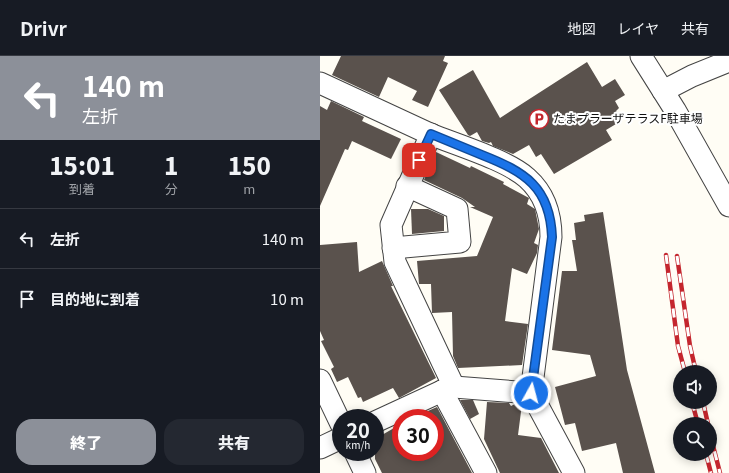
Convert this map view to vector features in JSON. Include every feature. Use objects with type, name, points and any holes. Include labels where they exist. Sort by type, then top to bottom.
[{"type":"street","points":[[641,56],[664,91],[729,206]]},
{"type":"street","points":[[664,91],[692,76],[729,61]]},
{"type":"street","points":[[320,83],[431,134],[511,167],[526,177],[540,192],[547,207],[551,222],[552,237],[531,393],[574,473]]},
{"type":"street","points":[[431,134],[391,225],[393,248],[396,262],[448,389],[486,473]]},
{"type":"street","points":[[393,248],[460,242],[457,209],[407,186]]},
{"type":"street","points":[[320,380],[334,409]]},
{"type":"street","points":[[384,418],[448,389],[531,393]]},
{"type":"street","points":[[320,448],[332,442]]},
{"type":"street","points":[[359,461],[365,473]]},
{"type":"building","points":[[341,56],[445,56],[443,61],[448,63],[428,107],[412,100],[417,91],[388,77],[379,97],[332,75]]},
{"type":"building","name":"たまプラーザテラスF駐車場","points":[[587,62],[602,87],[615,79],[625,95],[615,101],[619,108],[616,111],[621,121],[606,130],[612,140],[554,174],[541,154],[536,157],[529,145],[513,154],[493,146],[491,142],[489,143],[482,141],[477,132],[470,136],[468,135],[439,90],[473,70],[500,118]]},
{"type":"building","points":[[331,101],[364,117],[362,121],[401,139],[391,159],[352,141],[348,150],[345,149],[320,206],[320,106],[327,110]]},
{"type":"building","points":[[436,152],[470,168],[471,166],[504,182],[503,184],[529,198],[527,204],[535,209],[539,229],[534,243],[538,245],[537,253],[527,274],[512,268],[505,321],[528,324],[522,365],[458,368],[453,356],[452,312],[432,313],[431,284],[419,284],[417,261],[477,256],[493,217],[470,207],[475,207],[462,198],[424,180]]},
{"type":"building","points":[[411,209],[428,209],[444,216],[444,231],[412,234]]},
{"type":"building","points":[[603,212],[627,370],[655,473],[623,473],[616,443],[582,451],[575,423],[565,425],[555,387],[596,376],[590,355],[552,350],[562,271],[577,271],[572,240],[576,240],[574,223],[585,221],[584,215]]},
{"type":"building","points":[[357,242],[359,272],[382,261],[393,286],[391,286],[436,378],[399,398],[393,388],[363,402],[361,397],[358,398],[348,377],[337,382],[331,369],[334,367],[321,341],[324,340],[320,331],[320,245]]},
{"type":"building","points":[[460,400],[473,400],[479,414],[470,419]]},
{"type":"building","points":[[487,402],[509,403],[511,406],[515,404],[522,404],[518,435],[541,438],[559,473],[500,473],[484,439]]},
{"type":"building","points":[[444,420],[472,473],[382,473],[376,461],[384,461],[384,434],[392,429],[392,461],[444,461]]},
{"type":"railway","points":[[666,255],[678,346],[683,365]]},
{"type":"railway","points":[[677,256],[690,346],[694,365]]},
{"type":"railway","points":[[694,409],[696,417]]},
{"type":"railway","points":[[705,409],[706,417]]},
{"type":"railway","points":[[708,461],[711,473]]},
{"type":"railway","points":[[717,461],[720,473]]},
{"type":"place","name":"たまプラーザテラスF駐車場","points":[[539,119]]},
{"type":"route","points":[[419,160],[431,134],[511,167],[526,177],[540,192],[544,200],[551,222],[552,237],[531,393]]}]
